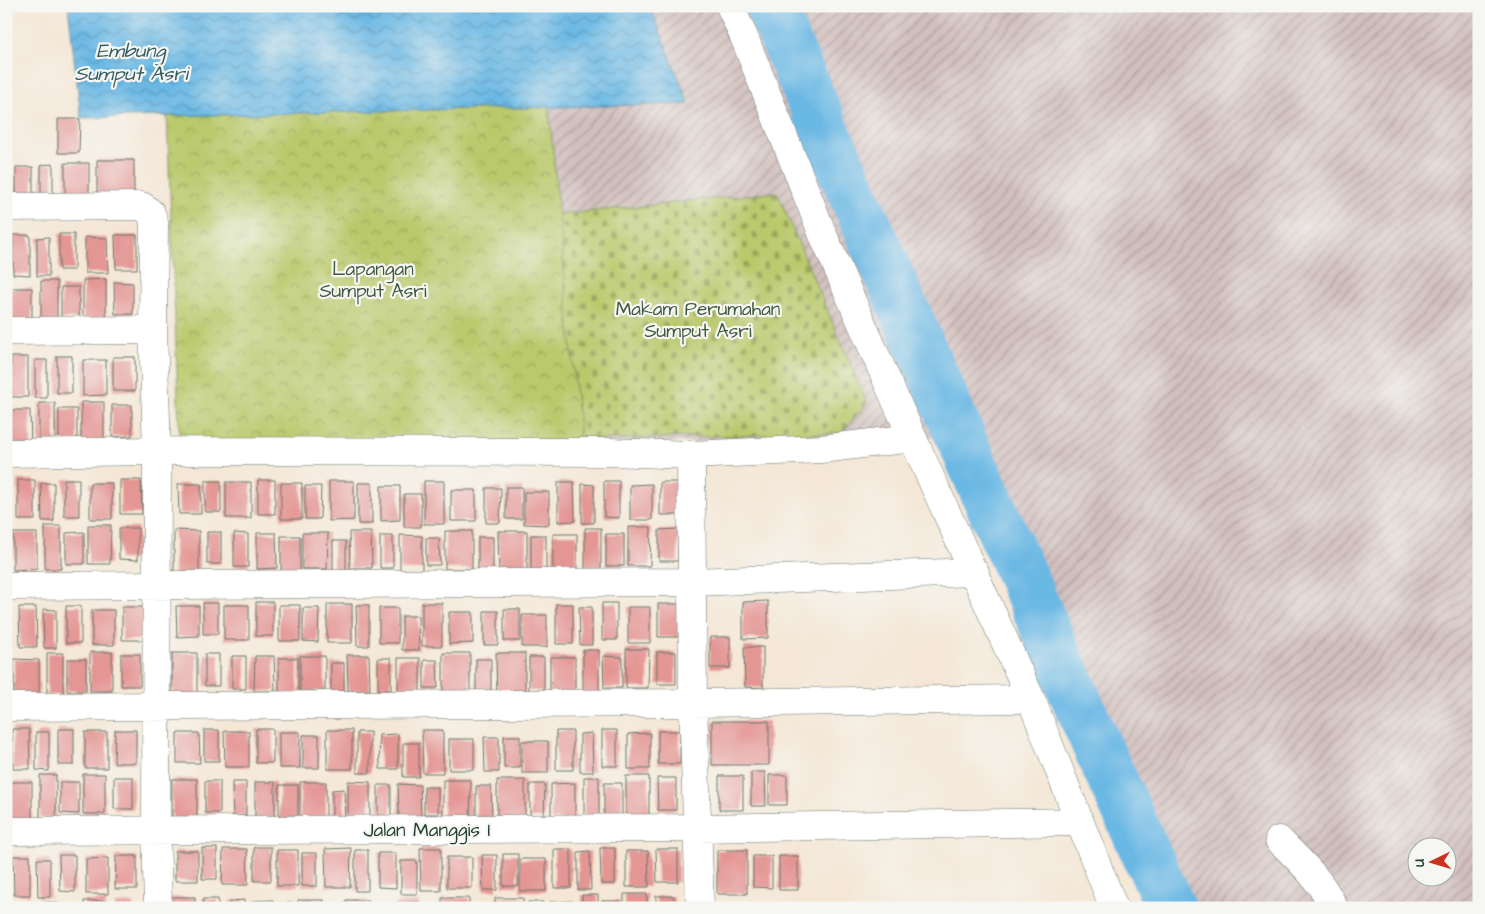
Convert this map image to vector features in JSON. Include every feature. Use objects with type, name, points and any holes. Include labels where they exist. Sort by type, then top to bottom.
[{"type":"street","points":[[730,6],[823,235],[1032,699],[1114,908]]},
{"type":"street","points":[[6,207],[142,206],[151,212],[154,222],[153,330],[157,451],[156,830],[158,908]]},
{"type":"street","points":[[6,331],[153,330]]},
{"type":"street","points":[[6,453],[157,451],[611,452],[692,455],[821,449],[913,438]]},
{"type":"street","points":[[692,455],[693,703],[700,908]]},
{"type":"street","points":[[6,586],[692,582],[975,572]]},
{"type":"street","points":[[6,707],[1032,699]]},
{"type":"street","name":"Jalan Manggis I","points":[[6,831],[698,828],[1079,822]]},
{"type":"street","points":[[1279,840],[1307,867],[1329,896],[1334,908]]},
{"type":"shaded area","points":[[68,6],[1479,6],[1479,908],[1145,908],[934,438],[180,451],[167,116],[81,118]]},
{"type":"green space","name":"Lapangan Sumput Asri","points":[[549,107],[580,440],[180,451],[167,116]]},
{"type":"green space","name":"Makam Perumahan Sumput Asri","points":[[777,192],[867,403],[841,433],[580,440],[556,215]]},
{"type":"water","name":"Embung Sumput Asri","points":[[68,6],[650,6],[689,104],[81,118]]},
{"type":"building","points":[[58,119],[80,119],[79,153],[58,153]]},
{"type":"building","points":[[97,160],[134,160],[134,200],[97,200]]},
{"type":"building","points":[[6,162],[9,162],[9,205],[6,205]]},
{"type":"building","points":[[65,163],[89,163],[89,203],[65,203]]},
{"type":"building","points":[[53,164],[53,198],[41,198],[41,165]]},
{"type":"building","points":[[16,167],[33,167],[33,202],[16,202]]},
{"type":"building","points":[[59,234],[74,234],[74,270],[59,270]]},
{"type":"building","points":[[13,235],[30,235],[30,275],[13,274]]},
{"type":"building","points":[[115,235],[137,235],[137,269],[116,269]]},
{"type":"building","points":[[49,237],[49,276],[37,276],[37,238]]},
{"type":"building","points":[[85,237],[107,238],[108,273],[85,273]]},
{"type":"building","points":[[106,279],[106,319],[83,319],[83,280]]},
{"type":"building","points":[[41,281],[57,281],[57,323],[41,323]]},
{"type":"building","points":[[114,282],[133,283],[133,314],[115,314]]},
{"type":"building","points":[[61,287],[79,287],[79,319],[61,319]]},
{"type":"building","points":[[8,288],[32,288],[32,324],[8,324]]},
{"type":"building","points":[[57,356],[72,356],[72,393],[57,393]]},
{"type":"building","points":[[11,357],[28,357],[28,397],[11,397]]},
{"type":"building","points":[[113,357],[135,357],[135,391],[113,391]]},
{"type":"building","points":[[35,360],[47,360],[47,398],[35,398]]},
{"type":"building","points":[[83,360],[106,360],[106,395],[83,396]]},
{"type":"building","points":[[81,402],[104,402],[104,441],[81,441]]},
{"type":"building","points":[[39,403],[55,403],[55,445],[39,446]]},
{"type":"building","points":[[112,405],[132,405],[132,436],[112,437]]},
{"type":"building","points":[[59,409],[77,409],[77,441],[59,441]]},
{"type":"building","points":[[6,410],[30,410],[31,447],[6,447]]},
{"type":"building","points":[[64,479],[79,479],[79,516],[64,516]]},
{"type":"building","points":[[18,480],[35,480],[35,520],[18,520]]},
{"type":"building","points":[[120,480],[141,480],[142,514],[120,514]]},
{"type":"building","points":[[258,480],[275,480],[275,514],[258,514]]},
{"type":"building","points":[[205,481],[221,481],[221,512],[205,512]]},
{"type":"building","points":[[329,481],[354,481],[354,520],[329,521]]},
{"type":"building","points":[[424,481],[444,481],[444,524],[424,524]]},
{"type":"building","points":[[604,481],[619,481],[619,518],[604,517]]},
{"type":"building","points":[[226,482],[251,482],[251,518],[226,518]]},
{"type":"building","points":[[558,482],[574,482],[575,521],[558,522]]},
{"type":"building","points":[[660,482],[681,482],[682,515],[660,515]]},
{"type":"building","points":[[41,483],[54,483],[54,521],[42,521]]},
{"type":"building","points":[[90,483],[112,483],[112,519],[90,519]]},
{"type":"building","points":[[281,483],[302,483],[302,519],[281,519]]},
{"type":"building","points":[[358,483],[372,483],[372,524],[358,524]]},
{"type":"building","points":[[178,484],[201,484],[201,514],[179,514]]},
{"type":"building","points":[[582,484],[594,485],[594,523],[582,523]]},
{"type":"building","points":[[652,484],[652,520],[630,520],[630,485]]},
{"type":"building","points":[[305,486],[321,486],[320,519],[305,519]]},
{"type":"building","points":[[381,486],[400,486],[400,520],[381,521]]},
{"type":"building","points":[[506,487],[522,487],[522,519],[506,519]]},
{"type":"building","points":[[486,488],[501,488],[500,523],[486,523]]},
{"type":"building","points":[[451,490],[476,490],[476,521],[451,521]]},
{"type":"building","points":[[6,491],[10,491],[10,523],[6,523]]},
{"type":"building","points":[[524,492],[549,492],[549,525],[524,524]]},
{"type":"building","points":[[404,494],[421,494],[421,527],[404,527]]},
{"type":"building","points":[[88,525],[111,525],[110,564],[88,564]]},
{"type":"building","points":[[45,526],[61,526],[61,569],[45,569]]},
{"type":"building","points":[[628,527],[651,527],[650,566],[628,566]]},
{"type":"building","points":[[119,528],[138,528],[138,560],[119,559]]},
{"type":"building","points":[[585,528],[601,528],[601,570],[585,570]]},
{"type":"building","points":[[678,529],[678,561],[659,561],[659,530]]},
{"type":"building","points":[[174,530],[199,531],[199,576],[174,576]]},
{"type":"building","points":[[445,531],[472,531],[472,569],[445,569]]},
{"type":"building","points":[[498,531],[527,531],[527,578],[499,577]]},
{"type":"building","points":[[84,532],[84,564],[66,564],[66,533]]},
{"type":"building","points":[[207,532],[221,532],[221,564],[207,564]]},
{"type":"building","points":[[349,532],[371,532],[372,568],[350,568]]},
{"type":"building","points":[[13,533],[37,533],[37,569],[13,570]]},
{"type":"building","points":[[234,533],[248,534],[248,567],[234,567]]},
{"type":"building","points":[[257,533],[276,533],[277,568],[257,569]]},
{"type":"building","points":[[302,533],[328,533],[327,569],[302,569]]},
{"type":"building","points":[[553,534],[577,534],[577,571],[553,571]]},
{"type":"building","points":[[606,534],[624,534],[624,566],[606,566]]},
{"type":"building","points":[[400,535],[422,536],[422,570],[400,570]]},
{"type":"building","points":[[531,535],[546,535],[546,569],[531,569]]},
{"type":"building","points":[[281,536],[300,536],[300,571],[281,571]]},
{"type":"building","points":[[380,536],[393,536],[393,568],[380,568]]},
{"type":"building","points":[[478,537],[493,537],[493,571],[478,570]]},
{"type":"building","points":[[426,538],[439,538],[440,565],[426,565]]},
{"type":"building","points":[[333,541],[346,541],[346,573],[333,574]]},
{"type":"building","points":[[768,601],[768,638],[743,639],[743,602]]},
{"type":"building","points":[[256,602],[273,602],[273,636],[256,636]]},
{"type":"building","points":[[203,603],[218,603],[218,634],[203,634]]},
{"type":"building","points":[[422,603],[442,603],[442,646],[422,646]]},
{"type":"building","points":[[602,603],[617,603],[617,640],[602,640]]},
{"type":"building","points":[[327,604],[352,604],[352,643],[327,643]]},
{"type":"building","points":[[556,604],[573,604],[573,644],[556,644]]},
{"type":"building","points":[[658,604],[679,604],[680,637],[658,637]]},
{"type":"building","points":[[224,605],[249,605],[249,640],[224,640]]},
{"type":"building","points":[[279,605],[300,605],[300,641],[279,641]]},
{"type":"building","points":[[356,605],[369,605],[369,646],[357,646]]},
{"type":"building","points":[[66,606],[81,606],[81,643],[66,643]]},
{"type":"building","points":[[176,606],[199,606],[199,636],[177,637]]},
{"type":"building","points":[[19,607],[36,607],[37,647],[20,647]]},
{"type":"building","points":[[122,607],[143,607],[143,640],[122,640]]},
{"type":"building","points":[[579,607],[592,607],[592,645],[580,645]]},
{"type":"building","points":[[628,607],[650,607],[650,643],[628,643]]},
{"type":"building","points":[[303,608],[319,608],[318,642],[303,641]]},
{"type":"building","points":[[379,608],[398,608],[398,643],[379,643]]},
{"type":"building","points":[[43,609],[56,610],[56,648],[44,648]]},
{"type":"building","points":[[504,609],[520,609],[520,641],[504,641]]},
{"type":"building","points":[[92,610],[114,610],[114,645],[92,645]]},
{"type":"building","points":[[484,611],[498,611],[498,645],[484,645]]},
{"type":"building","points":[[449,612],[473,612],[473,643],[449,644]]},
{"type":"building","points":[[522,615],[547,615],[547,647],[522,647]]},
{"type":"building","points":[[402,616],[418,616],[419,650],[402,650]]},
{"type":"building","points":[[6,617],[11,617],[11,649],[6,649]]},
{"type":"building","points":[[710,637],[730,637],[730,668],[710,668]]},
{"type":"building","points":[[744,647],[763,647],[763,688],[745,687]]},
{"type":"building","points":[[626,649],[649,649],[648,688],[626,688]]},
{"type":"building","points":[[583,650],[599,650],[599,693],[583,693]]},
{"type":"building","points":[[90,652],[112,652],[112,691],[90,691]]},
{"type":"building","points":[[657,652],[676,652],[676,684],[657,684]]},
{"type":"building","points":[[47,653],[63,653],[63,695],[47,695]]},
{"type":"building","points":[[172,653],[197,653],[197,699],[172,699]]},
{"type":"building","points":[[443,653],[470,653],[470,691],[443,691]]},
{"type":"building","points":[[496,653],[525,653],[525,700],[497,700]]},
{"type":"building","points":[[121,654],[140,654],[140,686],[121,686]]},
{"type":"building","points":[[205,654],[219,654],[219,686],[205,686]]},
{"type":"building","points":[[347,655],[369,655],[370,690],[348,691]]},
{"type":"building","points":[[232,656],[246,656],[246,689],[232,689]]},
{"type":"building","points":[[255,656],[274,656],[275,691],[254,691]]},
{"type":"building","points":[[300,656],[325,656],[325,691],[300,691]]},
{"type":"building","points":[[603,656],[622,657],[622,688],[604,688]]},
{"type":"building","points":[[529,657],[544,657],[544,691],[529,691]]},
{"type":"building","points":[[550,657],[575,657],[575,693],[550,693]]},
{"type":"building","points":[[279,658],[298,658],[298,693],[279,694]]},
{"type":"building","points":[[378,658],[391,658],[391,690],[378,690]]},
{"type":"building","points":[[398,658],[420,658],[420,692],[398,692]]},
{"type":"building","points":[[14,659],[39,660],[39,696],[14,696]]},
{"type":"building","points":[[67,659],[86,659],[86,691],[67,691]]},
{"type":"building","points":[[476,659],[491,659],[491,693],[476,693]]},
{"type":"building","points":[[6,660],[8,660],[8,694],[6,694]]},
{"type":"building","points":[[424,660],[437,660],[438,688],[424,688]]},
{"type":"building","points":[[331,663],[344,663],[344,696],[331,696]]},
{"type":"building","points":[[712,721],[769,721],[769,765],[712,765]]},
{"type":"building","points":[[12,729],[29,729],[30,769],[13,769]]},
{"type":"building","points":[[58,729],[74,729],[74,765],[58,765]]},
{"type":"building","points":[[256,729],[273,729],[273,763],[256,763]]},
{"type":"building","points":[[115,730],[136,730],[136,763],[114,763]]},
{"type":"building","points":[[204,730],[219,730],[219,761],[204,761]]},
{"type":"building","points":[[327,730],[352,730],[352,769],[327,769]]},
{"type":"building","points":[[422,730],[443,730],[443,773],[423,773]]},
{"type":"building","points":[[602,730],[617,730],[617,766],[602,766]]},
{"type":"building","points":[[224,731],[249,731],[249,767],[225,767]]},
{"type":"building","points":[[556,731],[573,731],[573,770],[556,770]]},
{"type":"building","points":[[658,731],[680,731],[680,764],[658,764]]},
{"type":"building","points":[[36,732],[49,732],[49,771],[36,770]]},
{"type":"building","points":[[85,732],[107,732],[107,768],[85,768]]},
{"type":"building","points":[[279,732],[300,732],[300,768],[279,768]]},
{"type":"building","points":[[357,732],[370,732],[370,773],[357,773]]},
{"type":"building","points":[[177,733],[199,733],[200,763],[177,763]]},
{"type":"building","points":[[592,733],[593,772],[580,772],[580,734]]},
{"type":"building","points":[[650,733],[650,769],[628,769],[628,734]]},
{"type":"building","points":[[398,734],[398,769],[380,769],[379,735]]},
{"type":"building","points":[[303,735],[319,735],[319,768],[303,768]]},
{"type":"building","points":[[504,736],[520,736],[520,768],[504,768]]},
{"type":"building","points":[[484,737],[499,737],[499,772],[485,772]]},
{"type":"building","points":[[449,739],[474,739],[474,770],[449,770]]},
{"type":"building","points":[[522,741],[548,741],[548,773],[522,773]]},
{"type":"building","points":[[403,743],[419,743],[419,777],[403,777]]},
{"type":"building","points":[[751,772],[765,772],[766,806],[751,806]]},
{"type":"building","points":[[83,774],[105,774],[105,814],[83,814]]},
{"type":"building","points":[[40,775],[56,775],[56,818],[40,818]]},
{"type":"building","points":[[769,775],[787,775],[787,805],[769,805]]},
{"type":"building","points":[[626,776],[649,776],[649,815],[626,815]]},
{"type":"building","points":[[719,776],[743,776],[743,810],[719,810]]},
{"type":"building","points":[[114,777],[133,777],[133,809],[114,809]]},
{"type":"building","points":[[584,777],[599,777],[599,819],[584,819]]},
{"type":"building","points":[[657,778],[676,778],[676,810],[658,810]]},
{"type":"building","points":[[172,779],[197,779],[197,825],[172,825]]},
{"type":"building","points":[[443,780],[471,780],[470,818],[443,818]]},
{"type":"building","points":[[497,780],[525,780],[525,827],[497,826]]},
{"type":"building","points":[[205,781],[220,781],[220,813],[205,813]]},
{"type":"building","points":[[348,781],[370,782],[370,817],[348,817]]},
{"type":"building","points":[[7,782],[32,782],[32,819],[7,819]]},
{"type":"building","points":[[60,782],[79,782],[79,814],[60,813]]},
{"type":"building","points":[[232,782],[246,782],[246,816],[233,816]]},
{"type":"building","points":[[255,782],[275,782],[275,818],[255,818]]},
{"type":"building","points":[[300,782],[326,782],[326,818],[300,818]]},
{"type":"building","points":[[575,783],[575,820],[551,820],[551,784]]},
{"type":"building","points":[[604,783],[622,783],[622,815],[604,815]]},
{"type":"building","points":[[398,784],[420,785],[421,819],[399,819]]},
{"type":"building","points":[[530,784],[545,784],[544,818],[530,818]]},
{"type":"building","points":[[279,785],[298,785],[298,820],[279,820]]},
{"type":"building","points":[[378,785],[391,785],[391,817],[378,817]]},
{"type":"building","points":[[476,786],[491,786],[492,819],[476,819]]},
{"type":"building","points":[[424,787],[438,787],[438,814],[424,814]]},
{"type":"building","points":[[344,789],[345,822],[332,822],[332,790]]},
{"type":"building","points":[[254,847],[271,847],[271,881],[254,881]]},
{"type":"building","points":[[202,848],[217,848],[217,879],[202,879]]},
{"type":"building","points":[[351,848],[350,887],[326,887],[325,849]]},
{"type":"building","points":[[420,848],[441,848],[441,891],[421,891]]},
{"type":"building","points":[[600,848],[615,848],[615,884],[601,884]]},
{"type":"building","points":[[223,849],[247,849],[248,885],[222,885]]},
{"type":"building","points":[[554,849],[571,849],[571,888],[554,888]]},
{"type":"building","points":[[656,849],[678,849],[678,882],[657,882]]},
{"type":"building","points":[[277,850],[298,850],[298,886],[277,886]]},
{"type":"building","points":[[355,850],[368,850],[368,891],[355,891]]},
{"type":"building","points":[[717,850],[747,850],[747,894],[717,894]]},
{"type":"building","points":[[175,851],[198,851],[198,881],[175,881]]},
{"type":"building","points":[[590,851],[591,890],[578,890],[578,852]]},
{"type":"building","points":[[626,851],[648,851],[649,887],[626,887]]},
{"type":"building","points":[[302,853],[317,853],[317,886],[302,886]]},
{"type":"building","points":[[378,853],[396,853],[396,888],[378,887]]},
{"type":"building","points":[[503,854],[518,854],[518,886],[503,886]]},
{"type":"building","points":[[59,855],[75,855],[75,892],[60,891]]},
{"type":"building","points":[[482,855],[497,855],[497,890],[483,890]]},
{"type":"building","points":[[13,856],[30,856],[30,895],[14,895]]},
{"type":"building","points":[[116,856],[137,856],[137,889],[115,889]]},
{"type":"building","points":[[753,856],[772,856],[772,888],[753,887]]},
{"type":"building","points":[[779,856],[798,856],[798,890],[779,890]]},
{"type":"building","points":[[447,857],[472,857],[472,888],[447,888]]},
{"type":"building","points":[[108,858],[108,894],[86,894],[86,859]]},
{"type":"building","points":[[37,859],[50,859],[50,897],[38,897]]},
{"type":"building","points":[[520,859],[546,859],[546,891],[520,891]]},
{"type":"building","points":[[401,861],[417,861],[417,894],[401,894]]},
{"type":"building","points":[[624,894],[647,894],[647,908],[624,908]]},
{"type":"building","points":[[582,895],[598,895],[598,908],[582,908]]},
{"type":"building","points":[[656,896],[674,896],[674,908],[656,908]]},
{"type":"building","points":[[170,897],[195,897],[195,908],[170,908]]},
{"type":"building","points":[[442,898],[469,898],[469,908],[442,908]]},
{"type":"building","points":[[495,898],[523,898],[523,908],[495,908]]},
{"type":"building","points":[[203,899],[218,899],[218,908],[203,908]]},
{"type":"building","points":[[244,900],[244,908],[230,908],[230,901]]},
{"type":"building","points":[[273,900],[273,908],[253,908],[253,901]]},
{"type":"building","points":[[298,900],[324,900],[324,908],[298,908]]},
{"type":"building","points":[[346,900],[368,900],[368,908],[346,908]]},
{"type":"building","points":[[84,901],[106,901],[106,908],[84,908]]},
{"type":"building","points":[[573,901],[573,908],[549,908],[549,902]]},
{"type":"building","points":[[602,901],[620,901],[620,908],[602,908]]},
{"type":"building","points":[[41,902],[57,902],[57,908],[41,908]]},
{"type":"building","points":[[419,902],[419,908],[396,908],[396,903]]},
{"type":"building","points":[[528,902],[543,902],[543,908],[528,908]]},
{"type":"building","points":[[134,903],[134,908],[115,908],[115,904]]},
{"type":"building","points":[[277,903],[296,903],[296,908],[277,908]]},
{"type":"waterway","points":[[770,6],[1097,746],[1171,908]]}]
